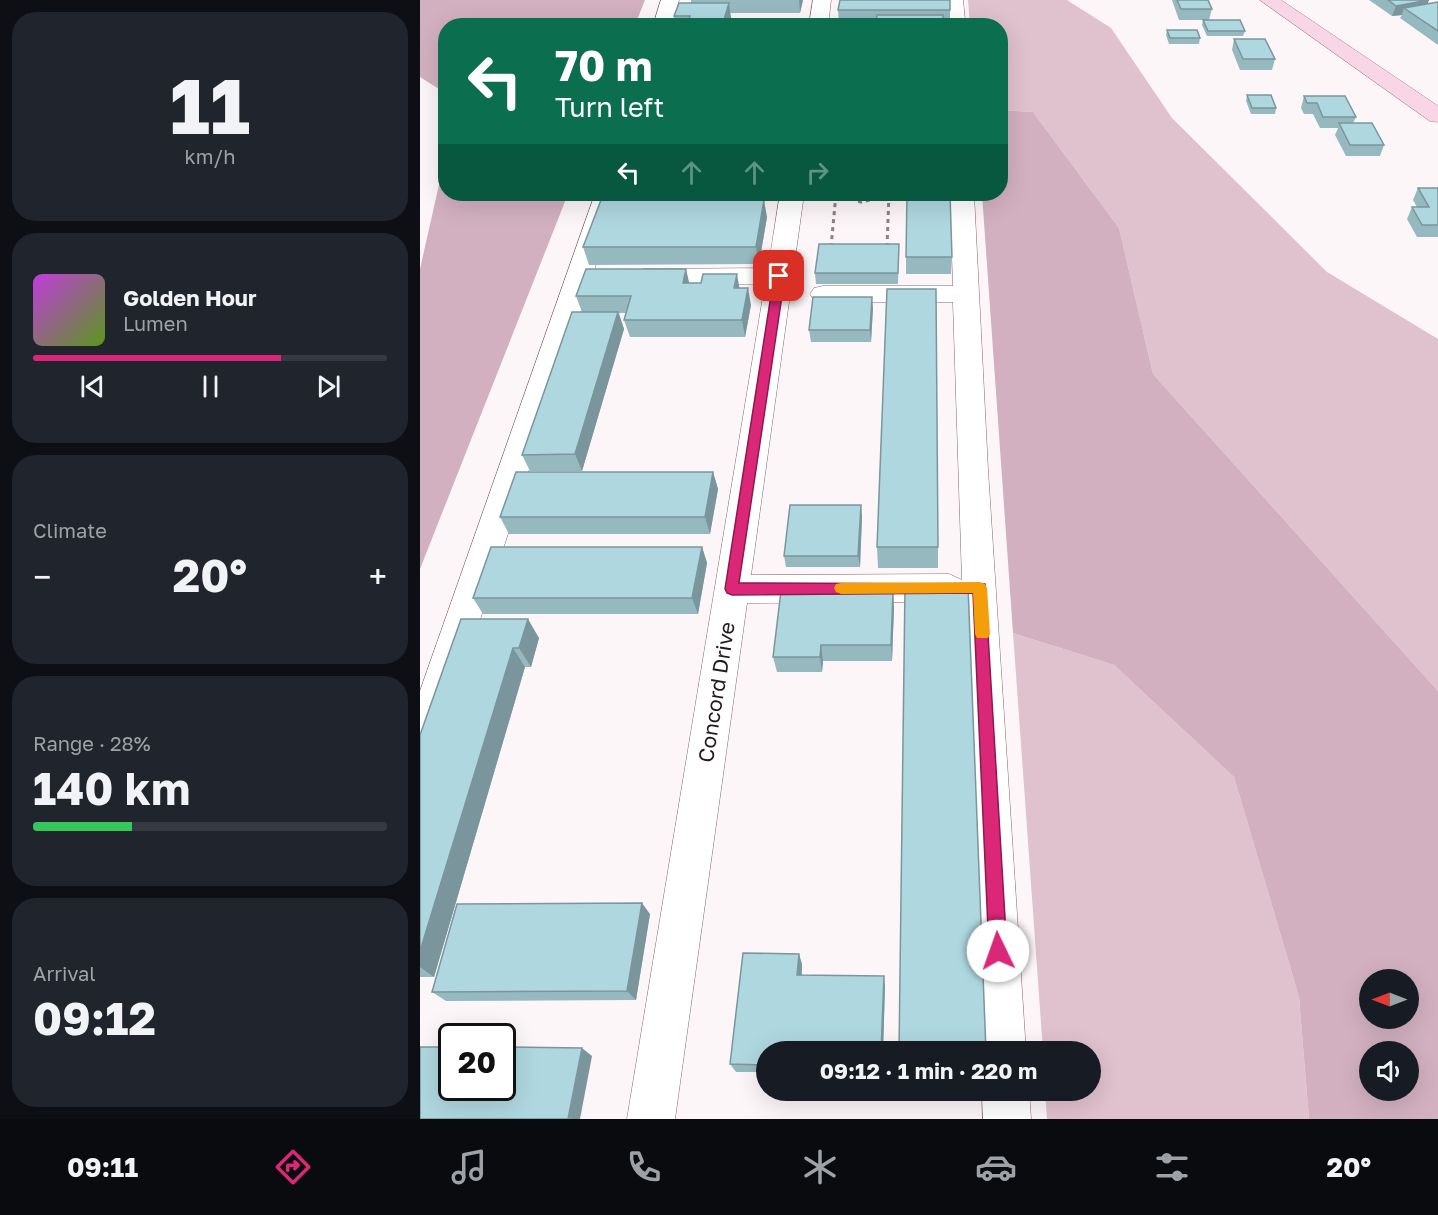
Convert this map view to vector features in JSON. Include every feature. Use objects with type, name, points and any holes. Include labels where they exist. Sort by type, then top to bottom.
[{"type":"main road","points":[[1269,0],[1438,116]]},
{"type":"street","points":[[664,18],[670,0]]},
{"type":"street","points":[[819,18],[822,0]]},
{"type":"street","points":[[954,0],[956,18]]},
{"type":"street","points":[[420,745],[599,278],[606,201]]},
{"type":"street","name":"Concord Drive","points":[[651,1119],[791,201]]},
{"type":"street","points":[[962,201],[1002,1041]]},
{"type":"street","points":[[599,278],[782,261]]},
{"type":"street","points":[[823,294],[965,294]]},
{"type":"street","points":[[732,589],[980,588]]},
{"type":"street","points":[[1006,1101],[1007,1119]]},
{"type":"path","points":[[782,261],[831,247],[835,201]]},
{"type":"path","points":[[889,201],[886,247],[897,247]]},
{"type":"shaded area","points":[[420,0],[645,0],[638,18],[438,18],[438,89],[420,77]]},
{"type":"shaded area","points":[[968,0],[1067,0],[1111,28],[1172,118],[1327,272],[1438,339],[1438,691],[1153,374],[1119,228],[1033,112],[1008,110],[1008,18],[969,18]]},
{"type":"shaded area","points":[[1008,110],[1033,112],[1119,228],[1153,374],[1438,691],[1438,1119],[1309,1119],[1299,997],[1234,777],[1114,665],[1013,633],[982,201],[1008,201]]},
{"type":"shaded area","points":[[438,189],[438,201],[565,201],[420,569],[420,269]]},
{"type":"shaded area","points":[[1013,633],[1114,665],[1234,777],[1299,997],[1309,1119],[1047,1119],[1046,1101],[1101,1101],[1101,1041],[1042,1041]]},
{"type":"building","points":[[840,0],[950,0],[950,10],[838,10]]},
{"type":"building","points":[[1177,0],[1208,0],[1212,9],[1181,9]]},
{"type":"building","points":[[1388,0],[1429,0],[1396,6]]},
{"type":"building","points":[[1438,2],[1438,31],[1404,8]]},
{"type":"building","points":[[679,3],[729,3],[724,18],[674,16]]},
{"type":"building","points":[[877,15],[943,15],[943,18],[877,18]]},
{"type":"building","points":[[1203,20],[1240,20],[1245,31],[1208,31]]},
{"type":"building","points":[[1167,30],[1197,30],[1200,38],[1170,38]]},
{"type":"building","points":[[1234,39],[1265,39],[1275,59],[1243,59]]},
{"type":"building","points":[[1247,95],[1271,95],[1276,108],[1252,108]]},
{"type":"building","points":[[1304,96],[1345,96],[1356,117],[1323,117],[1317,103],[1307,103]]},
{"type":"building","points":[[1339,123],[1372,123],[1384,145],[1350,145]]},
{"type":"building","points":[[1418,188],[1438,188],[1438,225],[1422,225],[1412,207],[1429,207]]},
{"type":"building","points":[[601,201],[764,201],[756,247],[583,247]]},
{"type":"building","points":[[907,201],[950,201],[952,257],[906,257]]},
{"type":"building","points":[[819,244],[899,244],[898,273],[815,273]]},
{"type":"building","points":[[586,269],[686,269],[683,283],[701,283],[703,274],[737,274],[734,288],[748,288],[742,320],[624,320],[631,296],[576,296]]},
{"type":"building","points":[[887,289],[936,289],[938,547],[877,547]]},
{"type":"building","points":[[813,297],[872,297],[870,330],[809,330]]},
{"type":"building","points":[[572,312],[618,312],[575,454],[522,455]]},
{"type":"building","points":[[516,472],[713,472],[705,517],[500,517]]},
{"type":"building","points":[[790,505],[861,505],[858,556],[784,556]]},
{"type":"building","points":[[491,547],[702,547],[692,598],[473,598]]},
{"type":"building","points":[[905,586],[968,586],[986,1041],[899,1041]]},
{"type":"building","points":[[781,591],[893,591],[891,645],[821,645],[820,657],[773,657]]},
{"type":"building","points":[[461,619],[528,619],[519,648],[513,648],[420,951],[420,735]]},
{"type":"building","points":[[642,903],[627,991],[432,992],[457,904]]},
{"type":"building","points":[[743,953],[799,954],[797,975],[884,976],[881,1041],[756,1041],[756,1065],[730,1064]]},
{"type":"building","points":[[420,1047],[438,1047],[438,1101],[516,1101],[516,1047],[582,1048],[568,1119],[420,1119]]},
{"type":"slow traffic","points":[[841,588],[980,588],[983,634]]},
{"type":"route","points":[[779,276],[732,589],[980,588],[998,951]]}]
